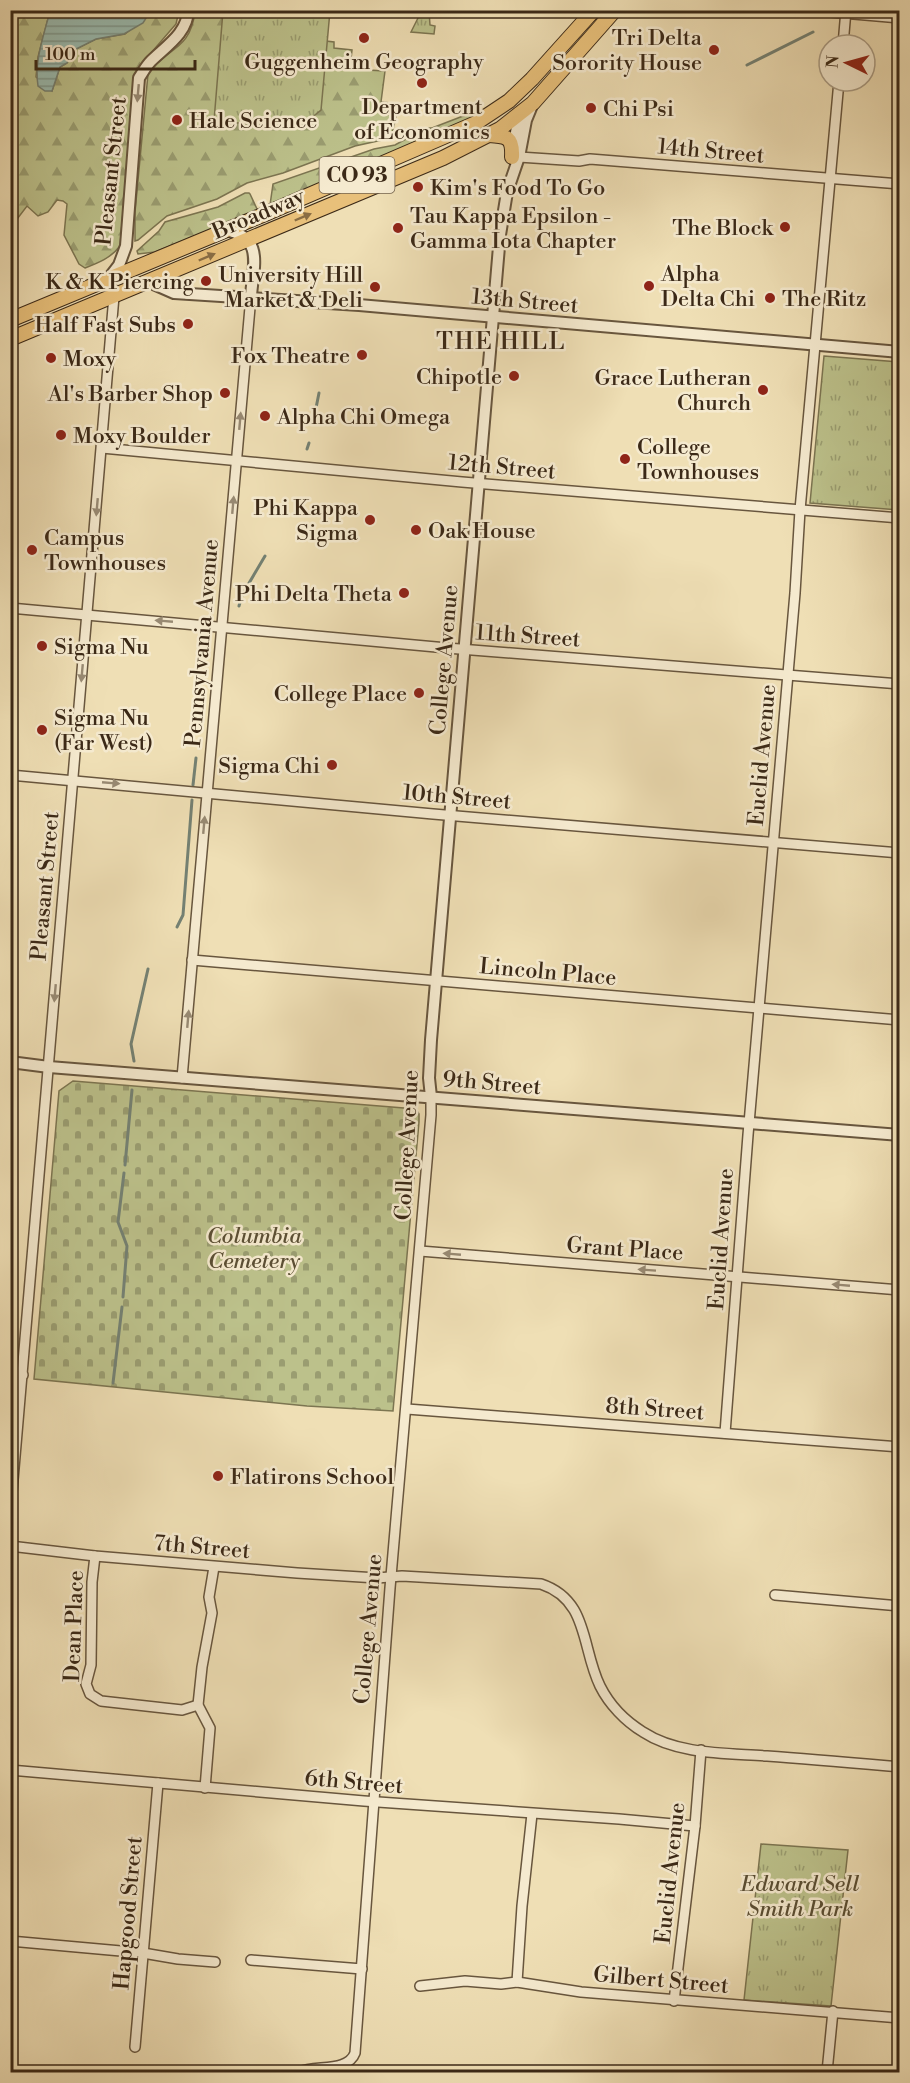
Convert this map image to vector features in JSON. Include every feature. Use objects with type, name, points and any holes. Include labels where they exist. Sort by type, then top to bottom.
[{"type":"main road","name":"Broadway","points":[[10,320],[476,123],[509,101],[532,79],[594,10]]},
{"type":"main road","name":"Broadway","points":[[10,339],[443,158],[489,135],[533,103],[615,10]]},
{"type":"main road","points":[[519,114],[523,98],[532,79]]},
{"type":"main road","points":[[489,135],[503,136],[507,139],[515,157]]},
{"type":"main road","points":[[114,296],[121,282],[136,267]]},
{"type":"street","name":"Pleasant Street","points":[[109,278],[118,265],[126,246],[140,78],[148,63],[178,35],[187,20],[188,10]]},
{"type":"street","points":[[807,10],[900,18]]},
{"type":"street","points":[[844,33],[846,12]]},
{"type":"street","name":"Euclid Avenue","points":[[725,1432],[800,510],[838,93]]},
{"type":"street","name":"College Avenue","points":[[299,2073],[319,2067],[344,2066],[355,2053],[391,1578],[431,1115],[429,1078],[436,982],[492,316],[503,211],[510,178],[508,169],[515,157],[533,103]]},
{"type":"street","name":"College Avenue","points":[[515,157],[519,114]]},
{"type":"street","name":"14th Street","points":[[515,157],[579,161],[590,159],[900,184]]},
{"type":"street","points":[[225,230],[235,232],[249,240]]},
{"type":"street","name":"Pennsylvania Avenue","points":[[182,1078],[254,260],[252,244],[249,240]]},
{"type":"street","name":"13th Street","points":[[149,282],[174,293],[251,296],[900,352]]},
{"type":"street","name":"Pleasant Street","points":[[10,1515],[114,296]]},
{"type":"street","name":"12th Street","points":[[102,448],[478,484],[900,518]]},
{"type":"street","name":"11th Street","points":[[10,609],[463,650],[900,684]]},
{"type":"street","name":"10th Street","points":[[10,775],[451,816],[900,853]]},
{"type":"street","name":"Lincoln Place","points":[[192,960],[900,1020]]},
{"type":"street","name":"9th Street","points":[[10,1062],[182,1078],[900,1135]]},
{"type":"street","name":"Grant Place","points":[[420,1251],[900,1290]]},
{"type":"street","points":[[10,1374],[23,1376]]},
{"type":"street","name":"8th Street","points":[[407,1409],[900,1447]]},
{"type":"street","name":"7th Street","points":[[10,1546],[214,1567],[541,1584],[553,1588],[572,1604],[578,1615],[599,1685],[624,1718],[643,1733],[660,1741],[678,1747],[701,1750]]},
{"type":"street","name":"Dean Place","points":[[95,1556],[92,1582],[91,1665],[86,1684],[90,1694],[101,1701],[182,1710],[198,1705]]},
{"type":"street","points":[[205,1788],[210,1728],[198,1705],[202,1666],[212,1613],[209,1597],[214,1567]]},
{"type":"street","points":[[775,1595],[900,1606]]},
{"type":"street","points":[[701,1750],[900,1767]]},
{"type":"street","name":"Euclid Avenue","points":[[675,2001],[701,1750]]},
{"type":"street","name":"6th Street","points":[[10,1770],[373,1802],[694,1826]]},
{"type":"street","name":"Hapgood Street","points":[[135,2047],[158,1783]]},
{"type":"street","points":[[517,1982],[532,1814]]},
{"type":"street","points":[[10,1941],[215,1962]]},
{"type":"street","points":[[251,1960],[362,1969]]},
{"type":"street","name":"Gilbert Street","points":[[420,1986],[465,1981],[501,1984],[517,1982],[581,1992],[675,2001],[900,2018]]},
{"type":"street","points":[[827,2073],[833,2012]]},
{"type":"green space","points":[[422,10],[429,11],[430,25],[435,26],[434,34],[411,32]]},
{"type":"green space","points":[[11,11],[50,11],[38,57],[36,77],[52,91],[60,67],[67,63],[74,50],[96,39],[125,34],[148,15],[143,11],[179,11],[176,24],[144,61],[131,123],[120,246],[108,257],[85,268],[79,264],[64,235],[67,204],[63,201],[57,200],[48,212],[38,216],[27,206],[11,227]]},
{"type":"green space","points":[[195,11],[328,11],[326,41],[334,42],[334,48],[352,50],[350,69],[385,71],[381,102],[399,104],[391,138],[355,146],[283,173],[247,183],[217,199],[167,216],[135,241],[135,212],[148,74],[155,65],[183,42],[193,24]]},
{"type":"green space","points":[[223,11],[330,11],[321,110],[299,128],[214,121]]},
{"type":"green space","points":[[471,113],[474,117],[270,205],[273,184],[374,149],[395,145],[426,128],[432,128]]},
{"type":"green space","points":[[245,193],[250,194],[256,211],[155,252],[138,254],[137,251],[159,231],[165,222],[218,207]]},
{"type":"green space","points":[[824,356],[899,362],[899,510],[810,503]]},
{"type":"green space","name":"Columbia Cemetery","points":[[73,1081],[416,1109],[419,1122],[393,1411],[307,1406],[34,1379],[59,1091]]},
{"type":"green space","name":"Edward Sell Smith Park","points":[[761,1844],[848,1850],[831,2006],[744,2000]]},
{"type":"water","points":[[143,10],[148,15],[143,23],[124,34],[96,39],[74,50],[67,63],[60,67],[52,91],[45,91],[38,86],[38,58],[50,11]]},
{"type":"waterway","points":[[747,65],[813,32]]},
{"type":"waterway","points":[[313,423],[319,393]]},
{"type":"waterway","points":[[307,449],[309,443]]},
{"type":"waterway","points":[[239,606],[242,595],[265,556]]},
{"type":"waterway","points":[[193,785],[196,758]]},
{"type":"waterway","points":[[177,927],[183,915],[192,800]]},
{"type":"waterway","points":[[134,1061],[131,1044],[148,969]]},
{"type":"waterway","points":[[125,1165],[132,1090]]},
{"type":"waterway","points":[[123,1297],[127,1246],[118,1222],[124,1173]]},
{"type":"waterway","points":[[113,1383],[122,1307]]},
{"type":"place","name":"Guggenheim Geography","points":[[364,38]]},
{"type":"place","name":"Tri Delta Sorority House","points":[[714,50]]},
{"type":"place","name":"Department of Economics","points":[[422,83]]},
{"type":"place","name":"Chi Psi","points":[[591,108]]},
{"type":"place","name":"Hale Science","points":[[177,120]]},
{"type":"place","name":"Kim's Food To Go","points":[[418,187]]},
{"type":"place","name":"The Block","points":[[785,227]]},
{"type":"place","name":"Tau Kappa Epsilon - Gamma Iota Chapter","points":[[398,228]]},
{"type":"place","name":"K & K Piercing","points":[[206,281]]},
{"type":"place","name":"Alpha Delta Chi","points":[[649,286]]},
{"type":"place","name":"University Hill Market & Deli","points":[[375,287]]},
{"type":"place","name":"The Ritz","points":[[770,298]]},
{"type":"place","name":"Half Fast Subs","points":[[188,324]]},
{"type":"place","name":"Fox Theatre","points":[[362,355]]},
{"type":"place","name":"Moxy","points":[[51,358]]},
{"type":"place","name":"Chipotle","points":[[514,376]]},
{"type":"place","name":"Grace Lutheran Church","points":[[763,390]]},
{"type":"place","name":"Al's Barber Shop","points":[[225,393]]},
{"type":"place","name":"Alpha Chi Omega","points":[[265,416]]},
{"type":"place","name":"Moxy Boulder","points":[[61,435]]},
{"type":"place","name":"College Townhouses","points":[[625,459]]},
{"type":"place","name":"Phi Kappa Sigma","points":[[370,520]]},
{"type":"place","name":"Oak House","points":[[416,530]]},
{"type":"place","name":"Campus Townhouses","points":[[32,550]]},
{"type":"place","name":"Phi Delta Theta","points":[[404,593]]},
{"type":"place","name":"Sigma Nu","points":[[42,646]]},
{"type":"place","name":"College Place","points":[[419,693]]},
{"type":"place","name":"Sigma Nu (Far West)","points":[[42,730]]},
{"type":"place","name":"Sigma Chi","points":[[332,765]]},
{"type":"place","name":"Flatirons School","points":[[218,1476]]},
{"type":"district","name":"THE HILL","points":[[501,341]]}]
